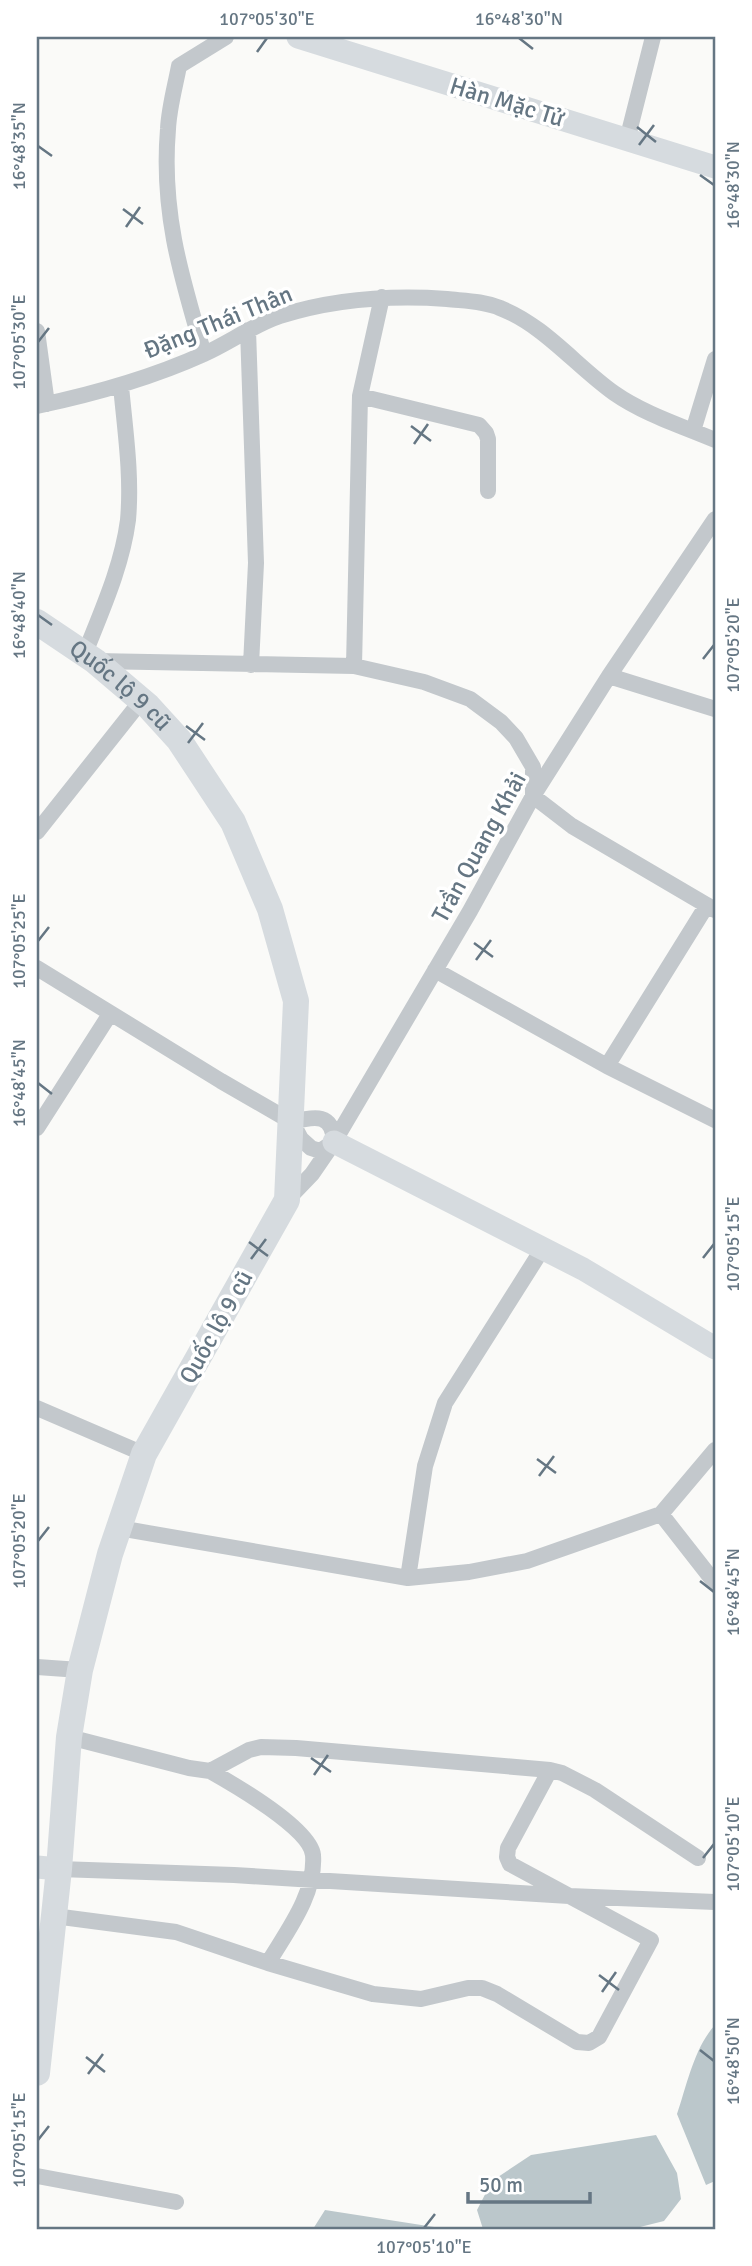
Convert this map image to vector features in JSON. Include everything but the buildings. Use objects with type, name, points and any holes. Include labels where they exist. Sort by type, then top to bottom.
[{"type":"main road","name":"Quốc lộ 9 cũ","points":[[37,622],[90,657],[141,701],[179,740],[233,822],[270,909],[296,1002],[287,1200],[144,1454],[119,1528],[80,1670],[48,1868],[54,1916],[37,2073]]},
{"type":"street","points":[[204,354],[177,265],[171,232],[166,162],[168,127],[179,66],[226,37]]},
{"type":"street","name":"Hàn Mặc Tử","points":[[298,37],[715,167]]},
{"type":"street","points":[[627,140],[653,37]]},
{"type":"street","points":[[354,666],[359,396],[382,297]]},
{"type":"street","name":"Đặng Thái Thân","points":[[42,405],[121,386],[204,354],[278,317],[303,310],[382,297],[466,301],[499,307],[518,317],[552,341],[614,393],[715,440]]},
{"type":"street","points":[[248,330],[256,563],[251,665]]},
{"type":"street","points":[[37,331],[42,405]]},
{"type":"street","points":[[693,430],[715,359]]},
{"type":"street","points":[[121,386],[129,476],[128,519],[117,569],[90,657],[251,665],[354,666],[424,682],[470,699],[491,714],[516,738],[528,756],[533,767],[533,796],[572,827],[711,907],[607,1066]]},
{"type":"street","points":[[359,396],[479,425],[488,439],[488,491]]},
{"type":"street","name":"Trần Quang Khải","points":[[287,1200],[312,1174],[334,1142],[471,911],[533,796],[609,676],[715,519]]},
{"type":"street","points":[[609,676],[715,709]]},
{"type":"street","points":[[37,832],[141,701]]},
{"type":"street","points":[[37,968],[292,1122],[301,1139],[311,1148],[320,1151],[334,1142]]},
{"type":"street","points":[[435,970],[607,1066],[715,1120]]},
{"type":"street","points":[[38,1125],[110,1014]]},
{"type":"street","points":[[292,1122],[311,1117],[327,1121],[334,1129],[334,1142]]},
{"type":"street","points":[[334,1142],[583,1269],[715,1348]]},
{"type":"street","points":[[408,1577],[425,1466],[445,1403],[543,1248]]},
{"type":"street","points":[[37,1408],[144,1454]]},
{"type":"street","points":[[119,1528],[408,1577],[469,1572],[527,1561],[661,1514],[715,1450]]},
{"type":"street","points":[[661,1514],[715,1583]]},
{"type":"street","points":[[37,1667],[80,1670]]},
{"type":"street","points":[[69,1737],[210,1771],[277,1814],[300,1834],[313,1852],[310,1880],[305,1899],[268,1963]]},
{"type":"street","points":[[210,1771],[249,1750],[261,1747],[550,1770],[562,1773],[595,1790],[698,1858]]},
{"type":"street","points":[[54,1916],[176,1932],[360,1991],[407,1999],[482,1988],[497,1994],[577,2042],[589,2043],[599,2037],[651,1940],[510,1864],[507,1857],[508,1848],[550,1770]]},
{"type":"street","points":[[48,1868],[234,1875],[569,1896],[715,1902]]},
{"type":"street","points":[[37,2176],[176,2202]]},
{"type":"shaded area","points":[[715,2025],[715,2181],[706,2185],[677,2114],[696,2056]]},
{"type":"shaded area","points":[[656,2135],[677,2173],[681,2199],[664,2221],[632,2229],[483,2229],[477,2210],[492,2181],[531,2155]]},
{"type":"shaded area","points":[[325,2210],[447,2229],[313,2229]]}]
